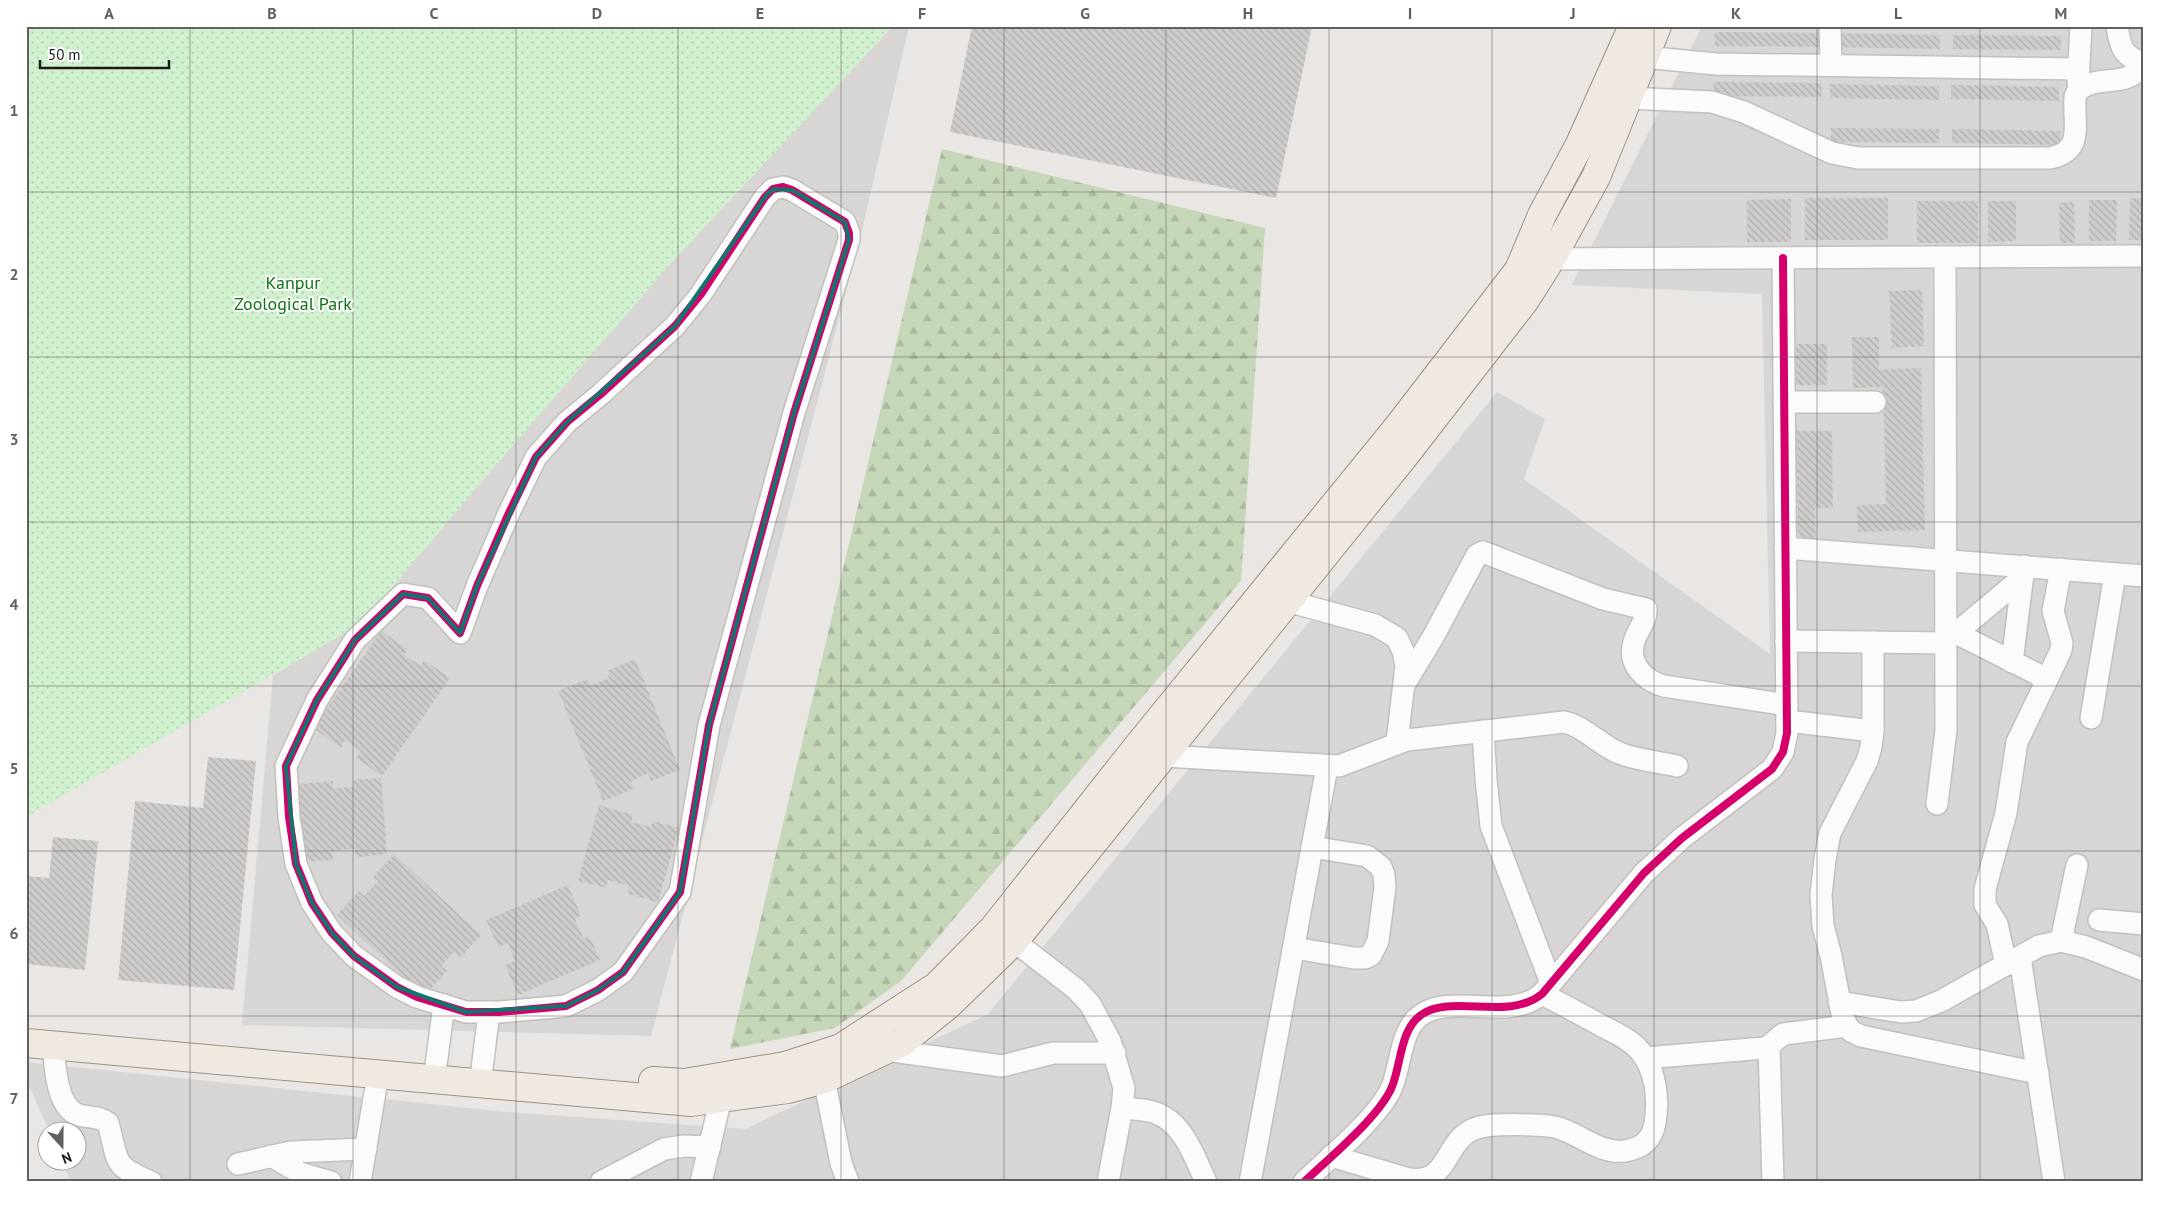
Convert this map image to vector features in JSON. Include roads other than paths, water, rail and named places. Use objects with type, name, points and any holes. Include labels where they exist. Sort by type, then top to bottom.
[{"type":"main road","points":[[40,1044],[691,1102],[788,1089],[819,1068],[841,1048],[936,986],[994,928],[1138,746],[1398,427],[1519,270],[1542,215],[1580,144],[1633,26]]},
{"type":"main road","points":[[26,1025],[484,1056],[685,1083],[786,1066],[819,1068],[885,1050],[902,1042],[948,1005],[1014,941],[1405,455],[1525,300],[1551,260],[1596,177],[1657,26]]},
{"type":"street","points":[[1830,26],[1831,65]]},
{"type":"street","points":[[1628,98],[1712,102],[1744,112],[1832,152],[1858,158],[2050,158],[2068,151],[2073,145],[2081,26]]},
{"type":"street","points":[[1644,57],[1716,64],[1831,65],[2095,81],[2129,78],[2144,64],[2132,60],[2123,50],[2117,26]]},
{"type":"street","points":[[783,187],[792,190],[845,222],[849,233],[849,240],[794,413],[708,725],[680,892],[623,972],[598,990],[566,1006],[466,1012],[444,1006],[397,987],[354,956],[332,933],[312,903],[296,864],[289,817],[286,766],[317,700],[355,640],[403,594],[428,598],[460,633],[477,586],[536,457],[567,422],[609,388],[676,326],[700,294],[765,197],[774,189],[783,187]]},
{"type":"street","points":[[1524,258],[1551,260],[2144,256]]},
{"type":"street","points":[[1304,1182],[1377,1112],[1387,1098],[1393,1085],[1413,1021],[1424,1013],[1450,1007],[1520,1006],[1532,1002],[1637,880],[1662,854],[1772,769],[1784,752],[1787,733],[1787,713],[1783,258]]},
{"type":"street","points":[[1937,804],[1946,730],[1950,635],[1945,560],[1945,258]]},
{"type":"street","points":[[1784,402],[1875,402]]},
{"type":"street","points":[[1785,548],[1945,560],[2023,572],[2061,569],[2144,576]]},
{"type":"street","points":[[1404,685],[1433,637],[1477,555],[1484,552],[1603,599],[1646,609],[1647,614],[1633,643],[1634,658],[1640,672],[1651,682],[1873,731]]},
{"type":"street","points":[[2054,1182],[2038,1073],[2013,961],[1997,924],[1985,905],[1985,889],[2006,813],[2017,742],[2061,650],[2062,642],[2053,611],[2061,569]]},
{"type":"street","points":[[1950,635],[2023,572]]},
{"type":"street","points":[[2012,662],[2023,572]]},
{"type":"street","points":[[2091,718],[2115,574]]},
{"type":"street","points":[[1287,601],[1376,625],[1397,638],[1403,651],[1406,666],[1397,742]]},
{"type":"street","points":[[1786,641],[1872,642],[1950,635],[2037,674],[2043,678],[2045,684]]},
{"type":"street","points":[[1872,642],[1873,731],[1868,761],[1830,833],[1825,859],[1821,910],[1839,1002],[1847,1026],[1851,1031],[1861,1036],[2038,1073]]},
{"type":"street","points":[[1164,756],[1327,767],[1350,764],[1397,742],[1564,722],[1573,724],[1600,743],[1621,753],[1677,766]]},
{"type":"street","points":[[1331,1156],[1409,1179],[1422,1181],[1434,1176],[1441,1168],[1456,1141],[1465,1133],[1486,1126],[1554,1127],[1611,1151],[1643,1146],[1652,1137],[1656,1104],[1652,1072],[1645,1058],[1630,1041],[1546,988],[1491,826],[1488,811],[1484,731]]},
{"type":"street","points":[[1250,1182],[1327,767]]},
{"type":"street","points":[[1294,948],[1354,958],[1365,958],[1370,955],[1378,941],[1385,887],[1381,867],[1367,856],[1312,847]]},
{"type":"street","points":[[2062,940],[2077,865]]},
{"type":"street","points":[[2099,920],[2144,924]]},
{"type":"street","points":[[1839,1002],[1901,1012],[1916,1011],[1941,1001],[2039,946],[2062,940],[2086,947],[2144,970]]},
{"type":"street","points":[[1014,941],[1076,990],[1090,1004],[1101,1021],[1114,1053],[1124,1088],[1108,1182]]},
{"type":"street","points":[[438,1053],[444,1006]]},
{"type":"street","points":[[484,1056],[489,1012]]},
{"type":"street","points":[[1645,1058],[1769,1046],[1784,1034],[1847,1026]]},
{"type":"street","points":[[40,1044],[69,1108],[80,1115],[104,1120],[108,1123],[115,1158],[127,1170],[151,1182]]},
{"type":"street","points":[[1769,1046],[1773,1182]]},
{"type":"street","points":[[885,1050],[1002,1066],[1052,1052],[1114,1053]]},
{"type":"street","points":[[819,1068],[848,1182]]},
{"type":"street","points":[[360,1182],[378,1074]]},
{"type":"street","points":[[701,1182],[722,1098]]},
{"type":"street","points":[[1122,1108],[1152,1111],[1173,1123],[1183,1135],[1206,1182]]},
{"type":"street","points":[[601,1182],[664,1150],[684,1146],[710,1147]]},
{"type":"street","points":[[238,1164],[304,1151],[366,1149]]},
{"type":"street","points":[[271,1156],[300,1173],[331,1182]]},
{"type":"park label","name":"Kanpur Zoological Park","points":[[293,292]]}]
